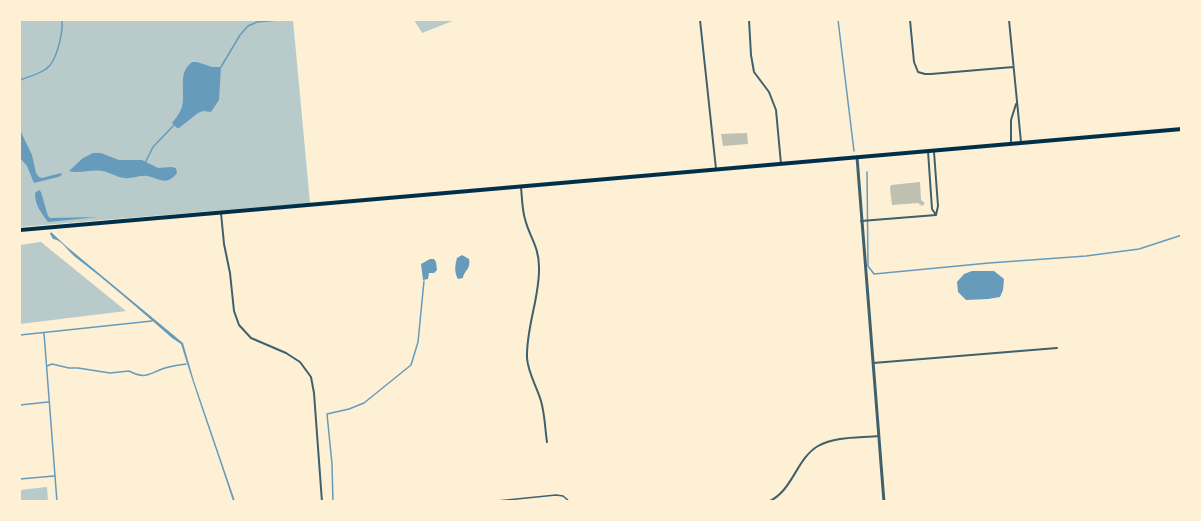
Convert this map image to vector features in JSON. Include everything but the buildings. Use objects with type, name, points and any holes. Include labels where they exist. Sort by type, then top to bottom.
[{"type":"main road","points":[[20,230],[1182,129]]},
{"type":"street","points":[[700,20],[716,169]]},
{"type":"street","points":[[749,20],[754,72],[769,92],[776,110],[781,164]]},
{"type":"street","points":[[910,20],[914,62],[918,72],[931,74],[1013,67]]},
{"type":"street","points":[[1009,20],[1021,143]]},
{"type":"street","points":[[1011,144],[1011,120],[1016,104]]},
{"type":"street","points":[[934,150],[938,206],[936,215]]},
{"type":"street","points":[[928,151],[932,209],[936,215]]},
{"type":"street","points":[[857,157],[884,501]]},
{"type":"street","points":[[521,187],[524,218],[534,240],[539,263],[527,359],[541,399],[547,442]]},
{"type":"street","points":[[221,213],[234,311],[239,325],[251,338],[286,353],[300,362],[311,377],[315,393],[322,501]]},
{"type":"street","points":[[861,221],[936,215]]},
{"type":"street","points":[[873,363],[1057,348]]},
{"type":"street","points":[[768,501],[779,496],[800,465],[820,445],[838,439],[879,436]]},
{"type":"lane","points":[[487,501],[556,495],[563,496],[570,501]]},
{"type":"shaded area","points":[[20,20],[293,20],[310,203],[20,227]]},
{"type":"shaded area","points":[[414,20],[455,20],[422,33]]},
{"type":"shaded area","points":[[41,242],[126,311],[20,324],[20,245]]},
{"type":"shaded area","points":[[47,487],[48,501],[20,501],[20,490]]},
{"type":"water","points":[[192,62],[221,67],[219,100],[211,112],[198,113],[177,128],[172,123],[182,107],[183,77],[187,66]]},
{"type":"water","points":[[20,130],[39,177],[61,173],[62,175],[34,183],[27,166],[20,158]]},
{"type":"water","points":[[93,153],[101,153],[119,160],[142,160],[158,168],[176,168],[177,173],[166,181],[147,176],[124,178],[98,171],[69,171],[83,158]]},
{"type":"water","points":[[39,190],[50,218],[98,217],[48,222],[36,202],[35,193]]},
{"type":"water","points":[[51,232],[183,343],[235,501],[233,501],[181,344],[74,256],[62,243],[53,239]]},
{"type":"water","points":[[462,255],[469,259],[469,265],[463,278],[458,279],[455,271],[456,263],[457,258]]},
{"type":"water","points":[[430,259],[436,262],[437,270],[429,273],[428,279],[423,280],[421,264]]},
{"type":"water","points":[[972,271],[994,271],[1004,279],[1000,297],[966,300],[958,292],[957,282],[964,274]]},
{"type":"waterway","points":[[20,80],[50,65],[58,46],[62,20]]},
{"type":"waterway","points":[[221,67],[248,26],[257,22],[278,20]]},
{"type":"waterway","points":[[838,20],[854,151]]},
{"type":"waterway","points":[[145,163],[153,147],[175,124]]},
{"type":"waterway","points":[[867,172],[868,266],[874,274],[1086,256],[1139,249],[1182,235]]},
{"type":"waterway","points":[[333,502],[327,414],[364,403],[411,365],[418,342],[424,281]]},
{"type":"waterway","points":[[20,335],[152,321]]},
{"type":"waterway","points":[[44,333],[57,502]]},
{"type":"waterway","points":[[47,366],[52,364],[110,373],[129,371],[143,375],[186,364]]},
{"type":"waterway","points":[[20,405],[48,402]]},
{"type":"waterway","points":[[20,479],[54,476]]}]
